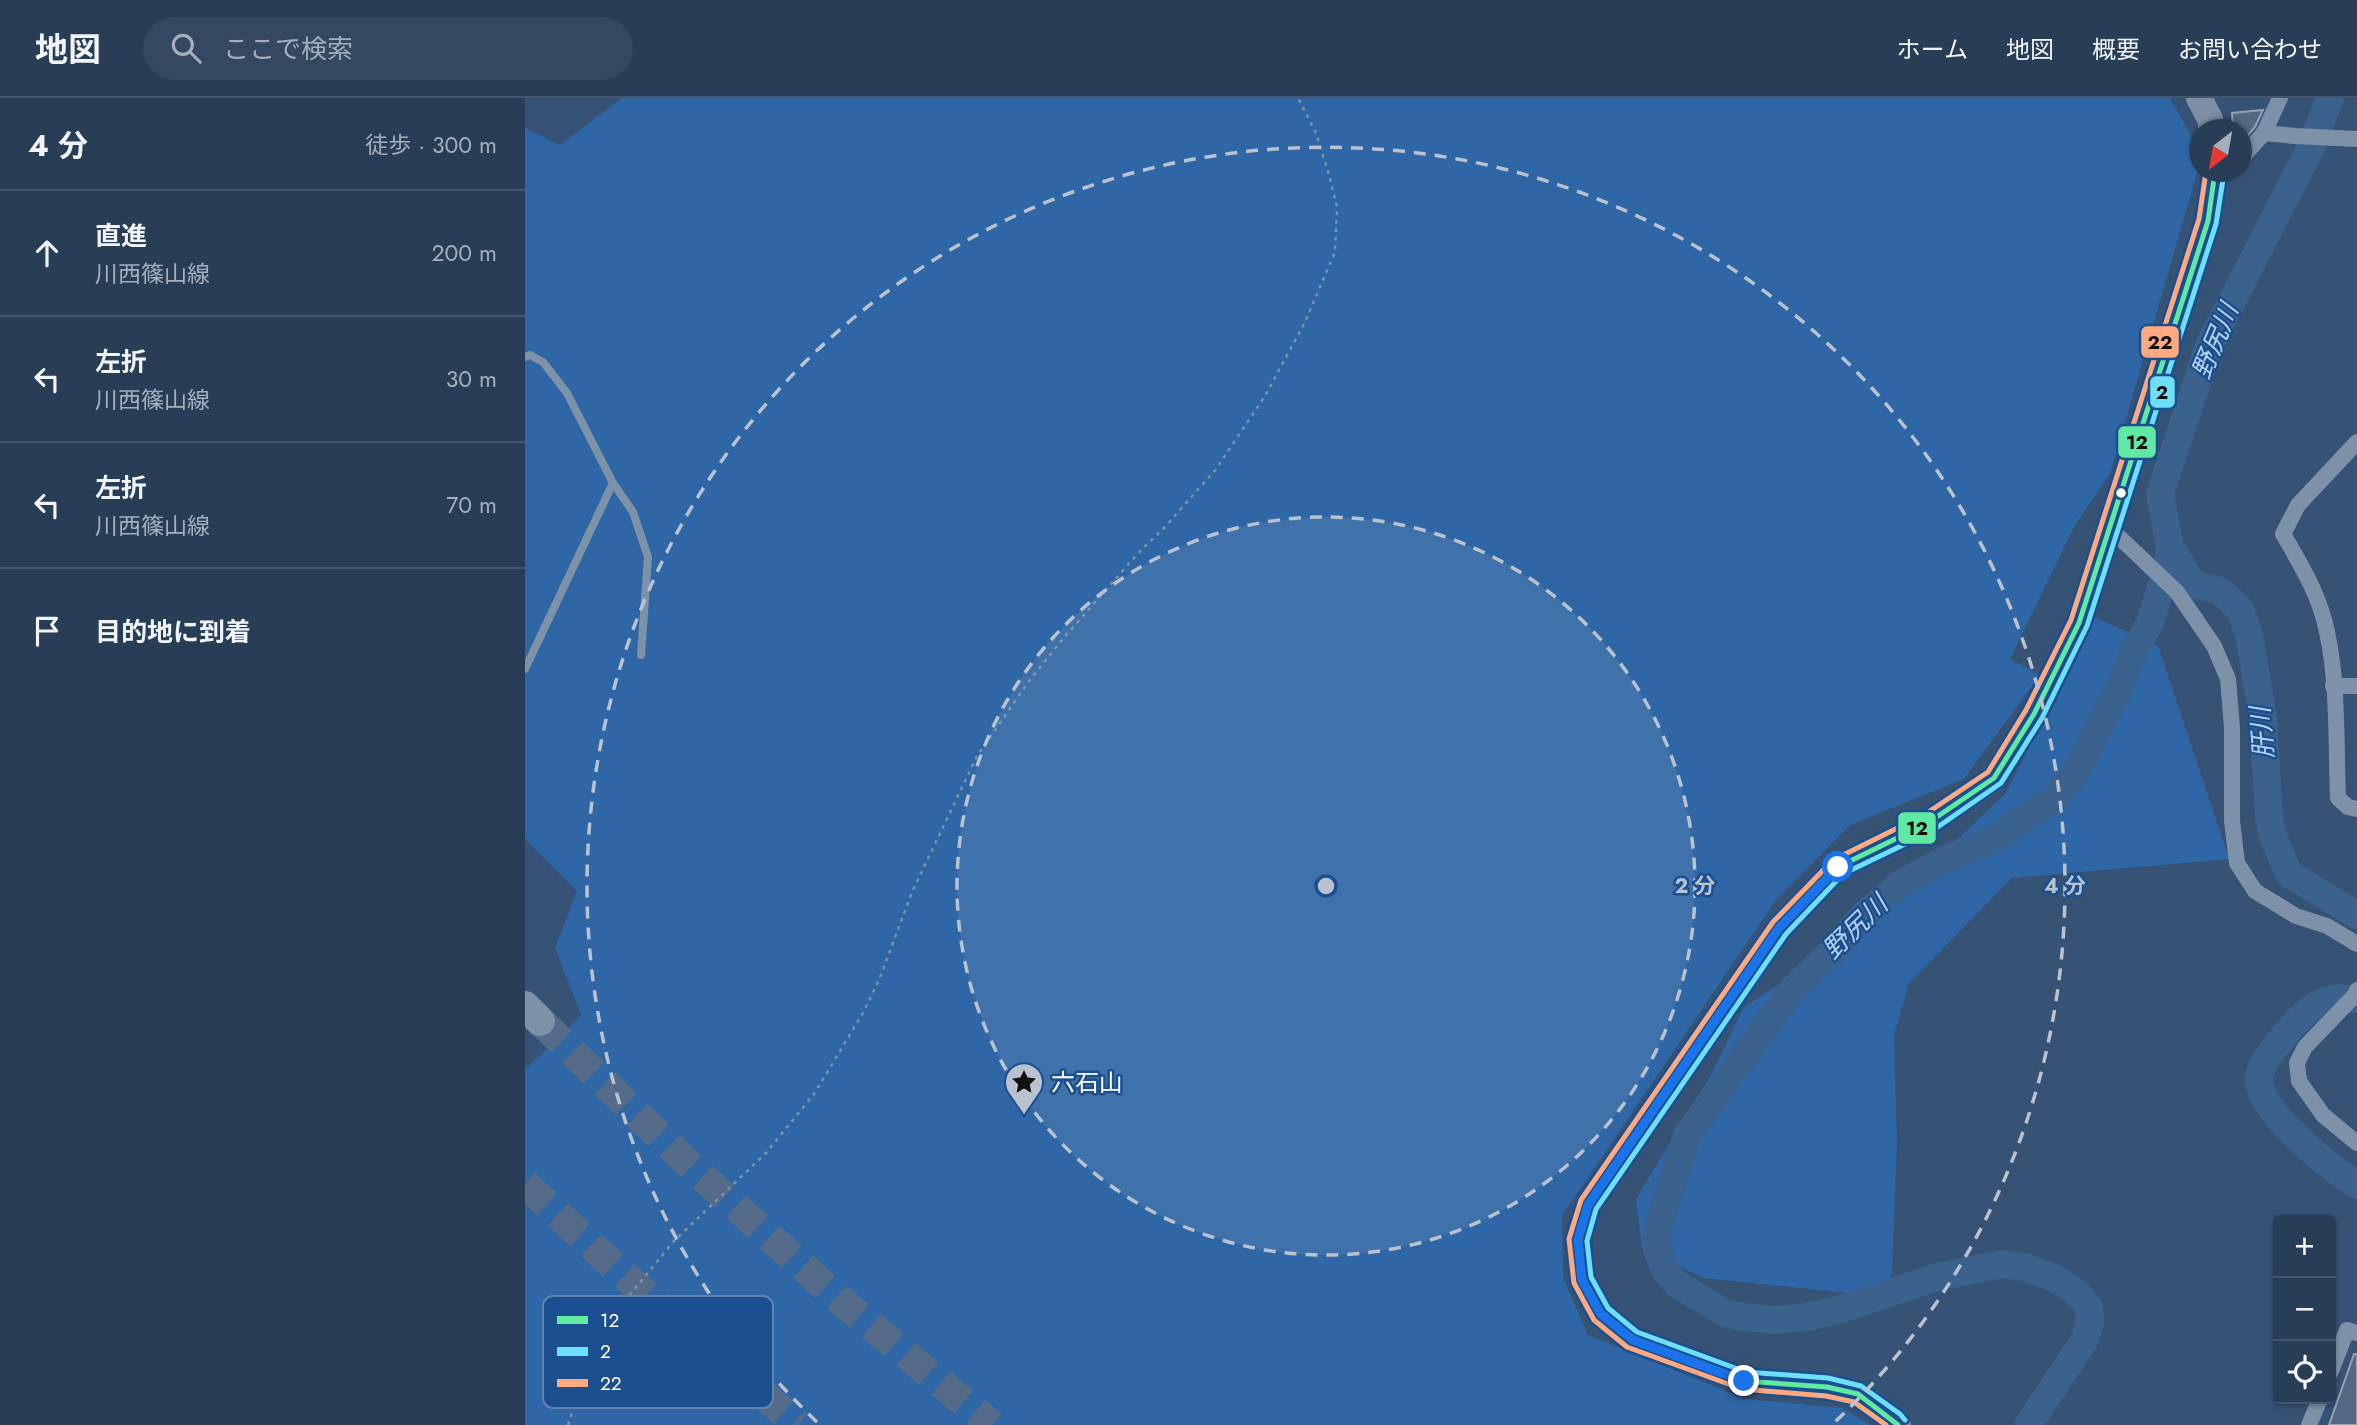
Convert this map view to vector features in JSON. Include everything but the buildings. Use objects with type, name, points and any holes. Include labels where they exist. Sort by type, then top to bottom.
[{"type":"main road","points":[[2199,98],[2210,119]]},
{"type":"main road","points":[[1898,1425],[1895,1420],[1858,1394],[1826,1387],[1744,1381],[1633,1340],[1601,1314],[1582,1280],[1578,1240],[1588,1205],[1779,928],[1838,867],[1928,823],[1994,778],[2034,714],[2079,623],[2208,221],[2214,182]]},
{"type":"street","points":[[2252,146],[2264,133],[2280,98]]},
{"type":"street","points":[[2264,133],[2357,139]]},
{"type":"street","points":[[2357,442],[2298,505],[2283,534],[2311,581],[2327,631],[2333,686],[2338,798],[2348,807],[2357,809]]},
{"type":"street","points":[[2107,533],[2119,537],[2176,592],[2214,646],[2228,679],[2232,728],[2232,821],[2237,863],[2255,891],[2296,916],[2327,926],[2357,944]]},
{"type":"street","points":[[2333,686],[2357,687]]},
{"type":"street","points":[[2357,989],[2305,1047],[2297,1063],[2299,1081],[2323,1115],[2357,1143]]},
{"type":"street","points":[[2336,1358],[2347,1330],[2357,1333]]},
{"type":"street","points":[[2309,1425],[2318,1404]]},
{"type":"lane","points":[[525,357],[530,355],[543,362],[566,393],[613,483],[633,512],[648,557],[641,655]]},
{"type":"lane","points":[[525,669],[613,483]]},
{"type":"path","points":[[629,1296],[674,1241],[767,1153],[814,1094],[874,991],[912,892],[984,745],[1028,681],[1066,635],[1216,469],[1265,396],[1305,322],[1335,252],[1337,206],[1315,133],[1298,98]]},
{"type":"path","points":[[568,1425],[574,1408]]},
{"type":"shaded area","points":[[622,98],[2170,98],[2189,132],[2189,182],[2194,182],[2110,474],[2075,525],[2010,659],[2040,675],[1964,779],[1850,825],[1776,900],[1562,1216],[1563,1277],[1588,1335],[1745,1399],[1842,1408],[1870,1425],[525,1425],[525,1065],[528,1067],[581,1015],[555,948],[577,891],[525,839],[525,128],[560,145]]},
{"type":"shaded area","points":[[2095,617],[2158,646],[2229,859],[2012,878],[1909,983],[1894,1036],[1897,1143],[1892,1274],[1887,1297],[1703,1278],[1642,1247],[1636,1199],[1711,1075],[1744,1007],[1858,934],[2006,793]]},
{"type":"waterway","name":"野尻川","points":[[2028,1425],[2084,1341],[2090,1323],[2089,1307],[2076,1292],[2054,1278],[2024,1267],[2002,1264],[1937,1277],[1842,1309],[1807,1317],[1775,1320],[1743,1317],[1725,1313],[1677,1284],[1665,1270],[1657,1250],[1657,1231],[1687,1135],[1793,989],[1837,947],[1863,916],[1900,884],[1944,860],[1996,838],[2053,799],[2075,774],[2121,685],[2133,652],[2150,623],[2169,561],[2170,547],[2160,494],[2209,346],[2311,147],[2330,98]]},
{"type":"waterway","name":"肝川","points":[[2170,547],[2193,584],[2220,591],[2240,609],[2249,635],[2263,718],[2269,818],[2274,839],[2289,874],[2357,915]]},
{"type":"waterway","name":"肝川","points":[[2357,999],[2329,1000],[2308,1011],[2269,1055],[2259,1077],[2261,1090],[2281,1121],[2330,1166],[2357,1185]]},
{"type":"tunnel","points":[[540,1021],[696,1171],[847,1306],[992,1425]]},
{"type":"tunnel","points":[[525,1184],[648,1296]]},
{"type":"tunnel","points":[[773,1403],[798,1425]]},
{"type":"transit line","name":"22","points":[[1886,1425],[1854,1402],[1826,1396],[1742,1389],[1627,1347],[1594,1320],[1574,1283],[1569,1239],[1581,1200],[1773,922],[1833,860],[1924,815],[1988,772],[2026,710],[2071,620],[2199,219],[2205,182]]},
{"type":"transit line","name":"12","points":[[1898,1425],[1858,1394],[1827,1387],[1744,1381],[1633,1340],[1601,1314],[1582,1280],[1578,1240],[1588,1205],[1779,928],[1838,867],[1928,823],[1994,778],[2034,714],[2079,623],[2208,221],[2214,182]]},
{"type":"transit line","name":"2","points":[[1905,1420],[1861,1386],[1828,1378],[1746,1372],[1637,1332],[1608,1308],[1591,1277],[1587,1241],[1596,1209],[1786,934],[1843,874],[1932,831],[2001,783],[2042,718],[2087,626],[2216,224],[2223,182]]},
{"type":"place","name":"六石山","points":[[1024,1116]]},
{"type":"route","points":[[1744,1381],[1633,1340],[1601,1314],[1582,1280],[1578,1240],[1588,1205],[1779,928],[1838,867]]}]
